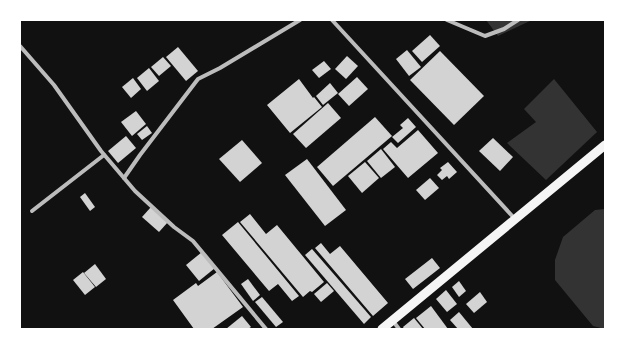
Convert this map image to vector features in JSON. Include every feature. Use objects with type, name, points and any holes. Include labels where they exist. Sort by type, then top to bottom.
[{"type":"main road","points":[[382,329],[605,145]]},
{"type":"street","points":[[124,178],[198,79],[220,68],[300,20]]},
{"type":"street","points":[[332,20],[516,219]]},
{"type":"street","points":[[447,20],[485,36],[504,29],[518,20]]},
{"type":"street","points":[[20,46],[54,86],[104,155],[135,191],[174,227],[193,241],[266,329]]},
{"type":"street","points":[[32,211],[104,155]]},
{"type":"street","points":[[392,321],[399,329]]},
{"type":"shaded area","points":[[486,20],[532,20],[498,36]]},
{"type":"shaded area","points":[[554,79],[597,132],[546,180],[507,143],[536,122],[524,109]]},
{"type":"shaded area","points":[[605,209],[605,329],[593,326],[555,280],[555,260],[563,237],[595,210]]},
{"type":"building","points":[[430,35],[440,46],[422,62],[412,51]]},
{"type":"building","points":[[178,47],[198,71],[186,81],[166,57]]},
{"type":"building","points":[[407,50],[421,67],[409,76],[396,59]]},
{"type":"building","points":[[440,51],[484,96],[454,125],[410,80]]},
{"type":"building","points":[[347,56],[358,66],[346,79],[335,69]]},
{"type":"building","points":[[163,57],[171,66],[159,76],[151,67]]},
{"type":"building","points":[[324,61],[331,69],[319,78],[312,70]]},
{"type":"building","points":[[149,68],[159,81],[147,91],[137,78]]},
{"type":"building","points":[[357,77],[368,89],[349,106],[338,94]]},
{"type":"building","points":[[133,78],[141,89],[131,98],[122,87]]},
{"type":"building","points":[[299,79],[313,98],[314,97],[322,107],[290,133],[267,105]]},
{"type":"building","points":[[330,83],[338,93],[323,105],[316,96]]},
{"type":"building","points":[[328,103],[341,118],[306,148],[293,134]]},
{"type":"building","points":[[136,111],[146,124],[132,136],[121,122]]},
{"type":"building","points":[[375,117],[392,136],[333,186],[317,167]]},
{"type":"building","points":[[408,118],[416,127],[398,143],[392,137],[403,128],[400,125]]},
{"type":"building","points":[[147,126],[152,133],[142,140],[137,134]]},
{"type":"building","points":[[418,130],[438,153],[408,178],[383,149],[391,142],[397,148]]},
{"type":"building","points":[[126,136],[136,148],[118,163],[108,151]]},
{"type":"building","points":[[493,138],[513,157],[500,171],[479,151]]},
{"type":"building","points":[[242,140],[262,163],[240,182],[219,159]]},
{"type":"building","points":[[381,149],[395,167],[381,178],[367,161]]},
{"type":"building","points":[[307,159],[346,210],[325,226],[285,175]]},
{"type":"building","points":[[365,162],[379,178],[362,193],[348,176]]},
{"type":"building","points":[[448,162],[457,172],[449,179],[447,176],[442,180],[437,175],[442,170],[440,168]]},
{"type":"building","points":[[430,178],[439,188],[425,200],[416,190]]},
{"type":"building","points":[[85,193],[95,207],[90,211],[80,197]]},
{"type":"building","points":[[151,207],[168,222],[159,232],[142,217]]},
{"type":"building","points":[[250,214],[266,234],[277,225],[324,282],[303,297],[240,222]]},
{"type":"building","points":[[238,222],[299,296],[292,301],[278,284],[269,291],[222,235]]},
{"type":"building","points":[[321,243],[330,254],[340,246],[388,303],[373,316],[315,248]]},
{"type":"building","points":[[312,249],[371,317],[364,324],[305,255]]},
{"type":"building","points":[[202,252],[215,268],[199,281],[186,265]]},
{"type":"building","points":[[432,258],[440,268],[413,289],[405,279]]},
{"type":"building","points":[[95,264],[106,279],[96,287],[84,273]]},
{"type":"building","points":[[83,272],[95,287],[85,295],[73,280]]},
{"type":"building","points":[[217,272],[243,307],[212,329],[194,329],[173,300],[196,283],[198,286]]},
{"type":"building","points":[[248,279],[260,295],[253,301],[241,284]]},
{"type":"building","points":[[459,281],[466,291],[459,297],[452,287]]},
{"type":"building","points":[[327,283],[334,291],[321,302],[314,294]]},
{"type":"building","points":[[446,290],[457,304],[447,312],[436,299]]},
{"type":"building","points":[[480,292],[487,302],[474,313],[466,304]]},
{"type":"building","points":[[262,297],[283,322],[276,327],[255,302]]},
{"type":"building","points":[[431,306],[448,329],[425,329],[416,318]]},
{"type":"building","points":[[459,312],[473,329],[458,329],[450,320]]},
{"type":"building","points":[[242,316],[251,327],[248,329],[226,329]]},
{"type":"building","points":[[414,318],[423,329],[404,329],[403,327]]}]
